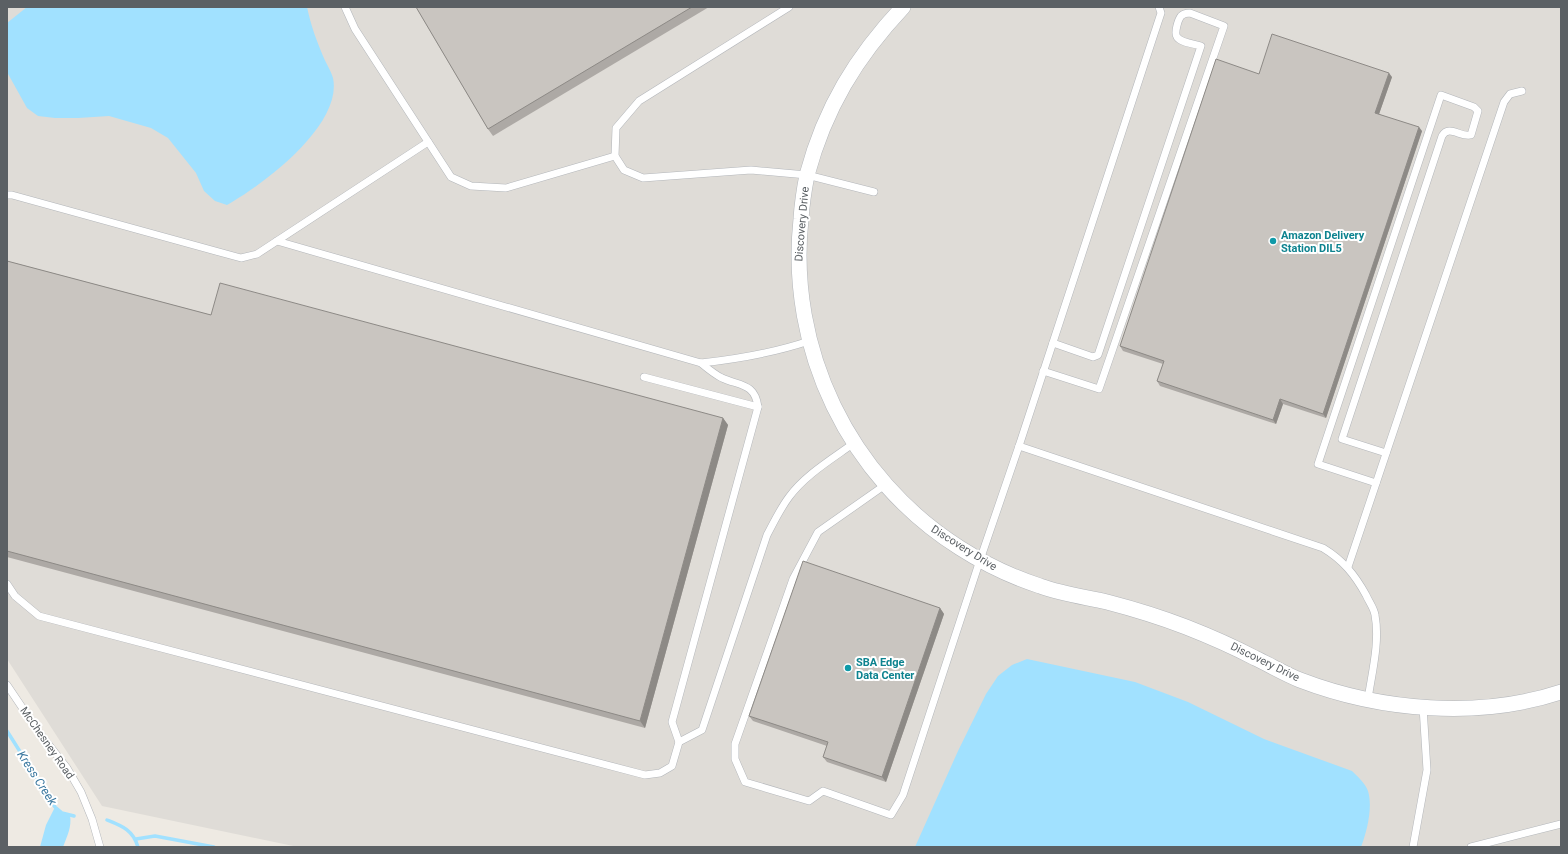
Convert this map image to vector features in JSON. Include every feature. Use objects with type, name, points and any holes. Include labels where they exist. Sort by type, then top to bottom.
[{"type":"street","name":"Discovery Drive","points":[[903,7],[866,50],[842,88],[822,130],[803,194],[798,262],[804,322],[817,369],[843,427],[885,485],[914,514],[936,532],[980,560],[1004,573],[1041,587],[1108,602],[1174,623],[1215,639],[1298,679],[1342,693],[1423,707],[1458,708],[1491,706],[1561,692]]},
{"type":"lane","points":[[345,7],[355,28],[451,177],[471,186],[506,188],[615,156]]},
{"type":"lane","points":[[789,7],[639,101],[616,128],[615,156],[624,170],[643,178],[751,170],[808,175],[874,192]]},
{"type":"lane","points":[[885,485],[818,532],[793,579],[735,744],[735,759],[745,782],[809,801],[823,791],[890,816],[903,795],[1161,14],[1159,7]]},
{"type":"lane","points":[[1043,371],[1099,389],[1224,26],[1190,13],[1180,17],[1176,32],[1179,40],[1201,46],[1099,354],[1097,357],[1094,357],[1053,343]]},
{"type":"lane","points":[[1348,567],[1504,102],[1510,94],[1522,90]]},
{"type":"lane","points":[[1376,483],[1318,464],[1441,95],[1474,107],[1478,111],[1478,114],[1471,135],[1467,136],[1450,130],[1444,132],[1442,136],[1342,439],[1386,453]]},
{"type":"lane","points":[[7,196],[12,195],[241,258],[257,254],[428,142]]},
{"type":"lane","points":[[7,584],[15,596],[39,616],[645,775],[660,773],[672,766],[679,742],[672,722],[758,407],[757,398],[748,387],[721,377],[701,363],[276,241]]},
{"type":"lane","points":[[701,363],[761,355],[785,349],[809,340]]},
{"type":"lane","points":[[644,377],[758,407]]},
{"type":"lane","points":[[679,742],[702,730],[767,535],[778,513],[790,496],[804,481],[854,443]]},
{"type":"lane","points":[[1019,446],[1323,548],[1338,558],[1356,577],[1375,615],[1375,652],[1368,698]]},
{"type":"lane","name":"McChesney Road","points":[[7,685],[38,732],[68,768],[92,820],[100,847]]},
{"type":"lane","points":[[1413,847],[1427,770],[1423,707]]},
{"type":"lane","points":[[1471,847],[1561,824]]},
{"type":"shaded area","points":[[7,7],[1561,7],[1561,847],[298,847],[102,806],[7,659]]},
{"type":"water","points":[[27,7],[307,7],[316,38],[333,78],[333,96],[326,115],[313,134],[297,152],[260,183],[227,205],[215,201],[204,191],[196,173],[168,138],[151,128],[109,116],[55,118],[38,116],[27,108],[7,72],[7,23]]},
{"type":"water","points":[[1027,659],[1135,682],[1188,702],[1264,739],[1352,771],[1365,785],[1368,791],[1370,804],[1369,819],[1361,847],[915,847],[958,751],[986,694],[998,676],[1012,665]]},
{"type":"water","points":[[55,807],[62,813],[70,815],[70,827],[63,847],[40,847],[46,825]]},
{"type":"building","points":[[416,7],[692,7],[488,129]]},
{"type":"building","name":"Amazon Delivery Station DIL5","points":[[1272,34],[1389,73],[1375,113],[1419,127],[1323,414],[1280,399],[1273,420],[1157,381],[1164,361],[1120,346],[1216,59],[1259,74]]},
{"type":"building","points":[[7,261],[211,315],[220,283],[723,418],[640,721],[7,551]]},
{"type":"building","name":"SBA Edge Data Center","points":[[803,561],[940,608],[882,777],[823,757],[828,742],[749,716]]},
{"type":"waterway","name":"Kress Creek","points":[[7,731],[55,807],[62,813],[74,816]]},
{"type":"waterway","name":"Kress Creek","points":[[107,820],[126,829],[133,836],[138,847]]},
{"type":"waterway","points":[[136,839],[155,836],[214,847]]},
{"type":"place","name":"Amazon Delivery Station DIL5","points":[[1273,241]]},
{"type":"place","name":"SBA Edge Data Center","points":[[848,668]]}]
